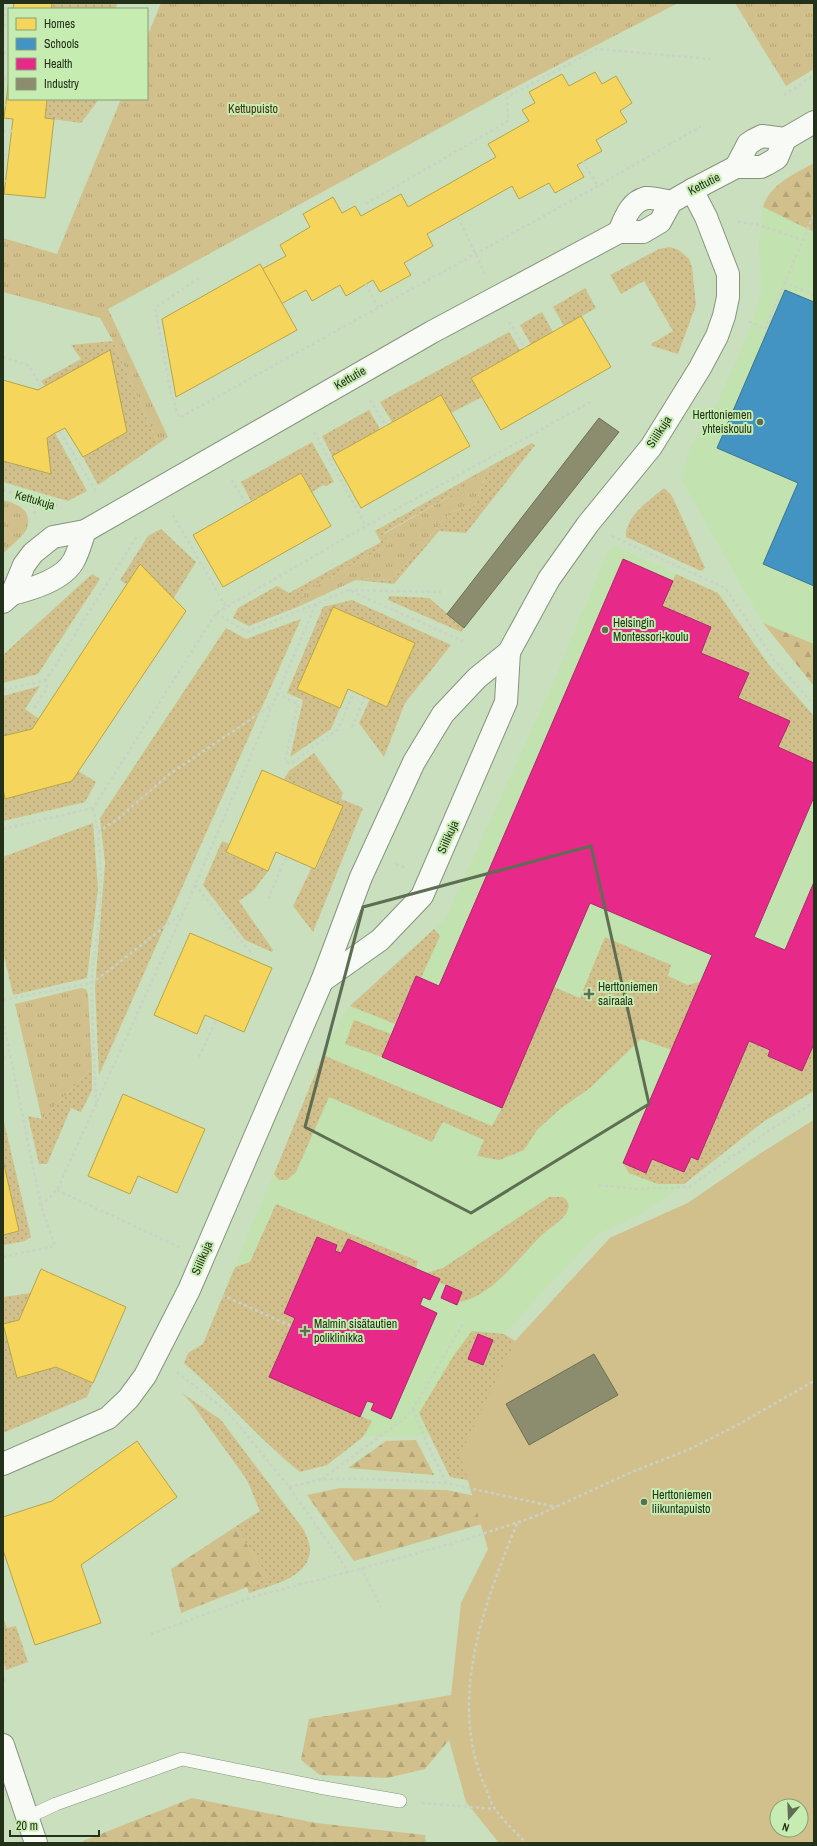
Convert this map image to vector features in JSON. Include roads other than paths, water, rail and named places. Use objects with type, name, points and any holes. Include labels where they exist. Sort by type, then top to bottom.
[{"type":"street","name":"Kettutie","points":[[7,598],[24,565],[33,553],[53,537],[85,531],[432,332],[619,232],[630,207],[646,198],[671,202],[736,167],[761,167],[777,158],[785,139],[814,122]]},
{"type":"street","name":"Siilikuja","points":[[3,1464],[108,1418],[128,1399],[153,1361],[189,1290],[322,981],[361,877],[414,762],[443,714],[477,678],[509,652],[549,579],[588,524],[651,447],[700,368],[717,336],[728,298],[728,274],[706,217],[692,190]]},
{"type":"street","name":"Kettutie","points":[[7,598],[54,579],[67,569],[74,562],[85,531]]},
{"type":"street","name":"Siilikuja","points":[[322,981],[380,940],[422,896],[506,702],[509,652]]},
{"type":"street","points":[[3,1745],[36,1843]]},
{"type":"lane","points":[[28,1817],[56,1804],[182,1759],[319,1787],[400,1801]]},
{"type":"place","name":"Herttoniemen yhteiskoulu","points":[[760,422]]},
{"type":"place","name":"Helsingin Montessori-koulu","points":[[605,630]]},
{"type":"place","name":"Herttoniemen sairaala","points":[[589,994]]},
{"type":"place","name":"Malmin sisätautien poliklinikka","points":[[305,1331]]},
{"type":"place","name":"Herttoniemen liikuntapuisto","points":[[644,1502]]},
{"type":"park label","name":"Kettupuisto","points":[[253,109]]}]
